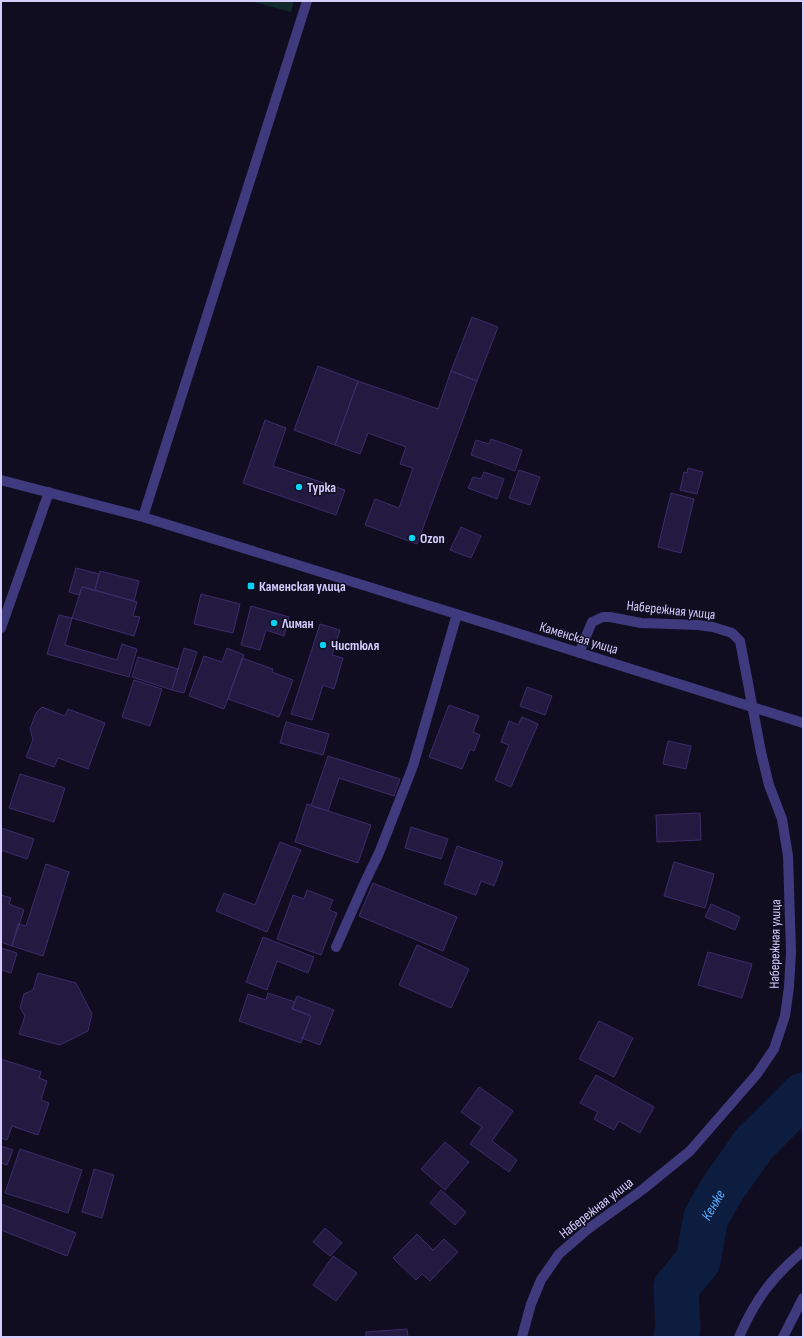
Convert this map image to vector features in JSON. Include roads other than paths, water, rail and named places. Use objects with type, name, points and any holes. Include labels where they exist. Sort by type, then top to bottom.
[{"type":"street","points":[[143,518],[307,1]]},
{"type":"street","name":"Каменская улица","points":[[1,480],[143,518],[457,614],[803,723]]},
{"type":"street","points":[[1,628],[49,492]]},
{"type":"street","points":[[336,947],[379,853],[413,766],[457,614]]},
{"type":"street","name":"Набережная улица","points":[[522,1337],[530,1304],[541,1280],[559,1254],[588,1229],[642,1190],[690,1151],[757,1074],[774,1049],[785,1016],[789,986],[791,952],[788,856],[782,819],[769,785],[761,752],[740,641],[732,633],[713,627],[641,623],[603,617],[592,622],[579,653]]},
{"type":"street","points":[[739,1337],[757,1300],[771,1281],[803,1251]]},
{"type":"street","points":[[782,1337],[803,1298]]},
{"type":"waterway","name":"Кенже","points":[[676,1337],[678,1328],[676,1287],[698,1261],[706,1217],[723,1188],[754,1144],[803,1095]]},
{"type":"place","name":"Турка","points":[[299,487]]},
{"type":"place","name":"Ozon","points":[[412,538]]},
{"type":"place","name":"Каменская улица","points":[[251,586]]},
{"type":"place","name":"Лиман","points":[[274,623]]},
{"type":"place","name":"Чистюля","points":[[323,645]]}]
